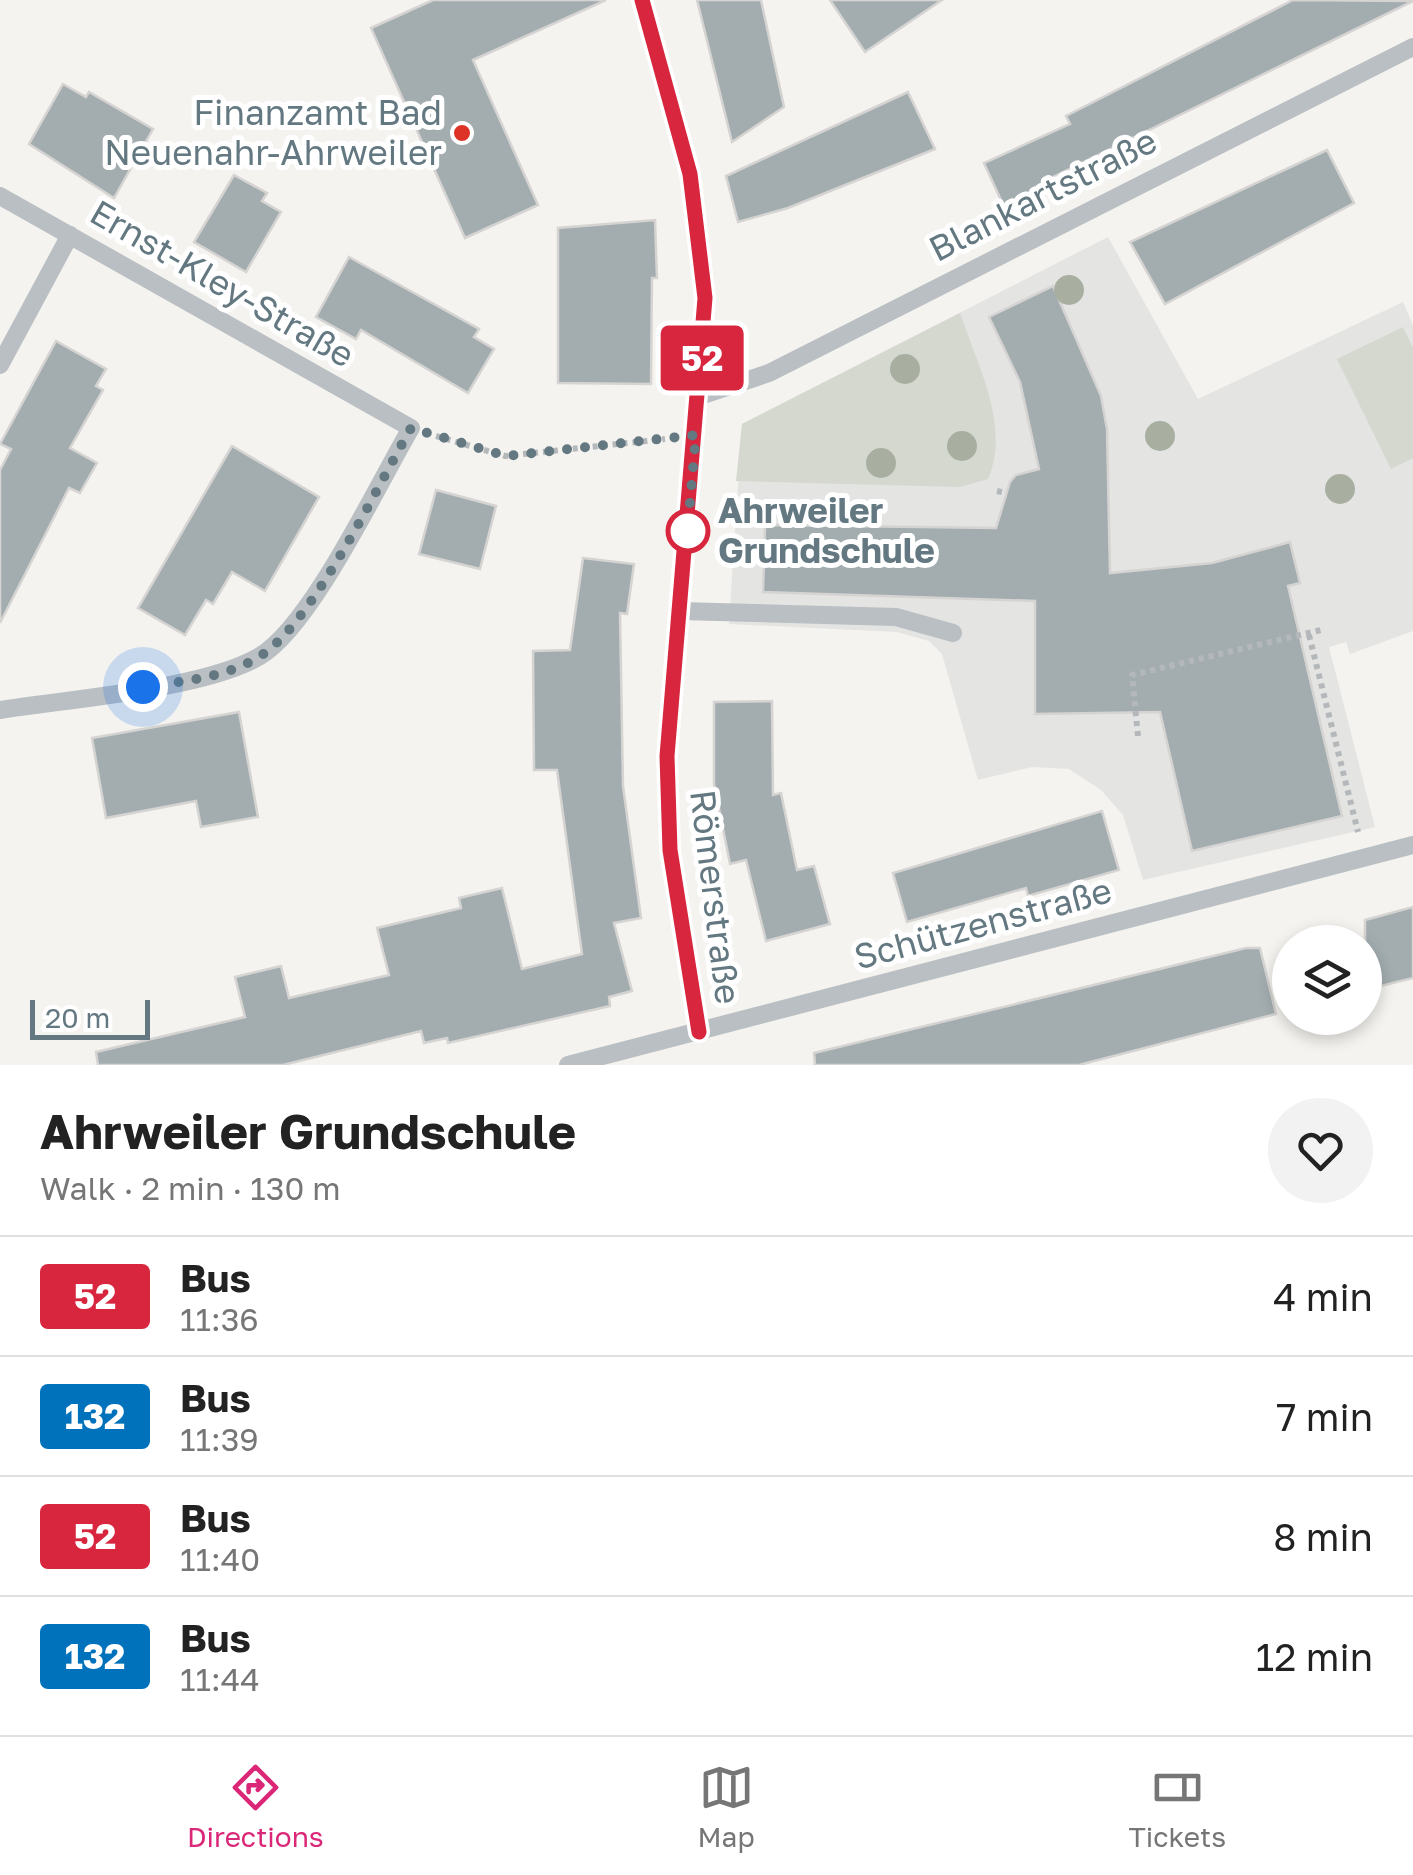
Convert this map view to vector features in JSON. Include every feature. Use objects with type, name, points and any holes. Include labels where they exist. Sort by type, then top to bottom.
[{"type":"street","name":"Römerstraße","points":[[642,0],[690,174],[705,298],[700,396],[667,756],[670,850],[699,1032]]},
{"type":"street","name":"Blankartstraße","points":[[700,396],[769,373],[1413,48]]},
{"type":"street","name":"Ernst-Kley-Straße","points":[[0,196],[411,428]]},
{"type":"street","points":[[0,365],[70,235]]},
{"type":"street","points":[[0,710],[214,676],[262,655],[298,622],[411,428]]},
{"type":"street","points":[[680,611],[896,617],[954,632]]},
{"type":"street","name":"Schützenstraße","points":[[568,1065],[628,1058],[699,1032],[1413,845]]},
{"type":"path","points":[[411,428],[506,456],[696,435]]},
{"type":"path","points":[[1138,736],[1132,675],[1325,628]]},
{"type":"path","points":[[1309,634],[1364,858]]},
{"type":"shaded area","points":[[1108,237],[1198,399],[1403,302],[1413,325],[1413,631],[1350,654],[1346,642],[1329,647],[1375,827],[1143,880],[1123,815],[1101,790],[1069,769],[1032,767],[978,780],[942,654],[929,641],[897,632],[729,624],[742,424]]},
{"type":"shaded area","points":[[960,313],[994,417],[994,459],[988,479],[960,487],[736,481],[742,424]]},
{"type":"shaded area","points":[[1403,327],[1413,348],[1413,458],[1391,469],[1337,359]]},
{"type":"building","name":"Finanzamt Bad Neuenahr-Ahrweiler","points":[[433,0],[606,0],[473,60],[538,205],[465,238],[371,28]]},
{"type":"building","points":[[697,0],[761,0],[784,107],[732,142]]},
{"type":"building","points":[[830,0],[942,0],[865,52]]},
{"type":"building","points":[[1293,0],[1413,1],[1053,177],[1058,187],[1006,211],[984,163],[1070,124],[1066,116]]},
{"type":"building","points":[[63,84],[86,97],[89,92],[153,129],[114,198],[29,144]]},
{"type":"building","points":[[908,92],[935,149],[788,208],[738,222],[726,176]]},
{"type":"building","points":[[1327,150],[1354,203],[1165,304],[1130,242]]},
{"type":"building","points":[[234,175],[267,193],[262,201],[281,212],[246,272],[194,242]]},
{"type":"building","points":[[655,220],[657,278],[652,278],[651,384],[558,383],[558,228]]},
{"type":"building","points":[[349,257],[479,329],[474,337],[494,349],[468,393],[361,330],[356,339],[316,317]]},
{"type":"building","points":[[1053,286],[1101,396],[1107,429],[1110,573],[1212,563],[1290,542],[1300,583],[1288,586],[1342,816],[1192,851],[1160,712],[1035,714],[1035,601],[763,592],[765,525],[996,528],[1010,482],[1016,475],[1039,469],[1020,382],[989,317]]},
{"type":"building","points":[[56,341],[106,369],[96,386],[103,390],[70,448],[97,463],[80,493],[69,488],[0,623],[0,470],[11,449],[0,444]]},
{"type":"building","points":[[232,446],[319,497],[265,591],[232,572],[213,604],[206,600],[185,635],[138,608]]},
{"type":"building","points":[[436,490],[496,506],[480,569],[419,554]]},
{"type":"building","points":[[583,558],[634,564],[627,614],[620,613],[623,786],[641,918],[614,923],[632,991],[609,997],[610,1006],[448,1043],[447,1038],[424,1043],[421,1031],[283,1065],[98,1065],[96,1052],[245,1017],[235,977],[281,966],[289,998],[389,975],[377,928],[461,908],[459,898],[502,888],[522,969],[582,954],[557,770],[534,770],[533,651],[570,650]]},
{"type":"building","points":[[772,701],[773,795],[781,793],[797,870],[814,866],[830,924],[766,941],[746,860],[730,864],[714,784],[714,702]]},
{"type":"building","points":[[239,712],[258,817],[201,827],[196,801],[106,818],[92,738]]},
{"type":"building","points":[[1102,811],[1119,870],[1028,896],[1026,888],[907,922],[893,873]]},
{"type":"building","points":[[1413,907],[1413,978],[1382,986],[1382,925],[1365,925],[1365,920]]},
{"type":"building","points":[[1246,948],[1260,948],[1272,998],[1272,1015],[1079,1065],[815,1065],[814,1053]]},
{"type":"bus line","name":"52","points":[[642,0],[690,174],[705,298],[700,396],[667,756],[670,850],[699,1032]]},
{"type":"place","name":"Finanzamt Bad Neuenahr-Ahrweiler","points":[[462,133]]},
{"type":"place","name":"Ahrweiler Grundschule","points":[[688,531]]},
{"type":"route","points":[[143,687],[214,676],[262,655],[298,622],[411,428],[506,456],[696,435],[687,536],[688,531]]}]
